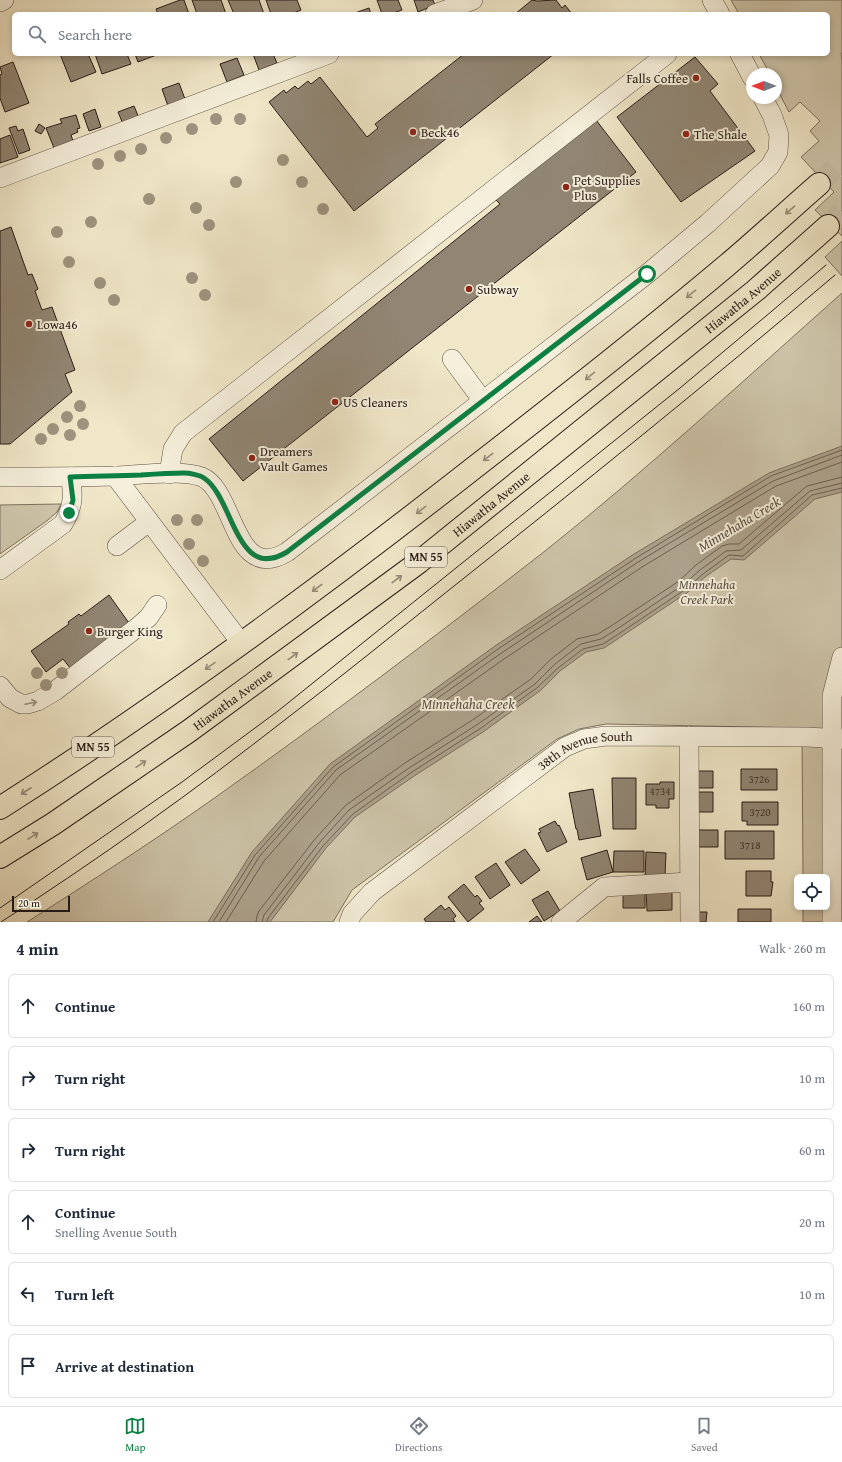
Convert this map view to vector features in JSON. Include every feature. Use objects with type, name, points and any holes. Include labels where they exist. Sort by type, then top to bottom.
[{"type":"highway","name":"MN 55","points":[[0,808],[53,775],[242,644],[382,540],[547,411],[727,266],[819,184]]},
{"type":"highway","name":"Hiawatha Avenue","points":[[0,857],[53,824],[189,731],[419,562],[756,290],[828,226]]},
{"type":"street","points":[[0,2],[4,0]]},
{"type":"street","points":[[440,12],[473,0]]},
{"type":"street","points":[[0,178],[324,56]]},
{"type":"street","points":[[169,474],[173,449],[183,433],[664,56]]},
{"type":"street","points":[[741,56],[747,68]]},
{"type":"street","points":[[0,477],[70,477],[185,473],[204,477],[214,487],[220,496],[241,541],[248,550],[257,557],[267,559],[278,558],[647,274],[702,228],[770,166],[778,152],[779,134],[766,104]]},
{"type":"street","points":[[452,359],[483,401]]},
{"type":"street","points":[[114,476],[242,644]]},
{"type":"street","points":[[0,570],[64,524],[73,500],[70,477]]},
{"type":"street","points":[[117,546],[149,522]]},
{"type":"street","points":[[0,686],[10,698],[21,704],[28,704],[38,701],[55,691],[139,626],[149,617],[157,605]]},
{"type":"street","points":[[832,922],[837,739],[832,696],[842,657]]},
{"type":"street","name":"38th Avenue South","points":[[349,922],[352,914],[372,892],[565,746],[584,739],[606,736],[807,737],[837,739]]},
{"type":"street","points":[[689,736],[690,922]]},
{"type":"street","points":[[560,922],[604,887],[690,882]]},
{"type":"green space","points":[[731,0],[842,0],[842,236],[815,210],[834,192],[801,157],[819,141],[810,131],[820,121],[800,102],[789,112],[782,99],[782,68],[767,68],[760,56],[830,56],[830,12],[738,12]]},
{"type":"green space","points":[[842,241],[842,276],[825,257]]},
{"type":"green space","name":"Minnehaha Creek Park","points":[[842,293],[842,922],[803,922],[803,910],[830,910],[830,874],[803,874],[802,728],[606,724],[579,729],[557,739],[352,890],[333,922],[27,922],[167,831],[339,708],[545,551],[695,424]]},
{"type":"green space","points":[[61,504],[57,512],[48,520],[0,554],[0,505]]},
{"type":"water","name":"Minnehaha Creek","points":[[842,446],[842,492],[815,499],[744,560],[731,559],[705,577],[688,592],[604,648],[586,652],[560,671],[541,690],[483,732],[414,776],[355,817],[326,848],[270,922],[208,922],[252,852],[330,764],[495,646],[634,554],[769,473]]},
{"type":"building","points":[[180,0],[184,0],[188,12],[157,12],[156,9]]},
{"type":"building","points":[[192,0],[221,0],[225,12],[196,12]]},
{"type":"building","points":[[228,0],[259,0],[263,12],[233,12]]},
{"type":"building","points":[[266,0],[297,0],[301,10],[296,12],[270,12]]},
{"type":"building","points":[[377,0],[398,0],[402,10],[396,12],[381,12]]},
{"type":"building","points":[[414,0],[433,0],[435,5],[418,12]]},
{"type":"building","points":[[532,0],[556,0],[562,8],[565,5],[570,12],[517,12]]},
{"type":"building","points":[[369,8],[370,12],[358,12]]},
{"type":"building","points":[[61,56],[89,56],[96,72],[71,82]]},
{"type":"building","points":[[96,56],[128,56],[131,64],[102,74]]},
{"type":"building","points":[[136,56],[154,56],[138,62]]},
{"type":"building","points":[[254,56],[274,56],[277,63],[259,70]]},
{"type":"building","name":"Beck46","points":[[461,56],[551,56],[354,211],[269,102],[284,90],[286,93],[295,86],[298,89],[308,81],[311,84],[320,77],[367,137],[378,128],[375,124]]},
{"type":"building","name":"The Shale","points":[[695,57],[718,84],[710,91],[755,151],[681,202],[617,117]]},
{"type":"building","points":[[237,58],[244,75],[227,82],[220,64]]},
{"type":"building","points":[[13,62],[29,103],[5,112],[0,98],[0,75],[2,74],[0,67]]},
{"type":"building","points":[[179,83],[185,99],[168,106],[162,89]]},
{"type":"building","points":[[134,106],[139,118],[123,124],[118,112]]},
{"type":"building","points":[[95,109],[101,127],[89,131],[83,114]]},
{"type":"building","points":[[76,115],[80,128],[77,129],[78,132],[71,135],[73,141],[54,148],[46,128],[62,123],[60,119]]},
{"type":"building","points":[[593,116],[636,172],[243,481],[209,439],[500,204],[492,196]]},
{"type":"building","points":[[39,124],[45,128],[41,134],[35,131]]},
{"type":"building","points":[[16,126],[18,131],[23,129],[30,150],[19,154],[9,128]]},
{"type":"building","points":[[10,135],[18,157],[0,163],[0,139]]},
{"type":"building","name":"Lowa46","points":[[11,227],[28,275],[32,274],[38,289],[35,291],[42,310],[52,307],[75,370],[65,374],[72,392],[10,444],[0,444],[0,231]]},
{"type":"building","name":"Burger King","points":[[109,595],[129,623],[71,669],[63,659],[46,672],[31,651],[69,624],[68,622],[79,614],[81,616]]},
{"type":"building","points":[[741,769],[777,769],[777,790],[741,790]]},
{"type":"building","points":[[693,771],[713,771],[713,788],[692,788]]},
{"type":"building","points":[[612,778],[636,778],[636,829],[613,829]]},
{"type":"building","points":[[660,782],[674,782],[674,799],[669,799],[669,808],[656,808],[656,805],[646,805],[646,784],[660,784]]},
{"type":"building","points":[[593,789],[601,836],[579,840],[569,793]]},
{"type":"building","points":[[692,792],[713,792],[713,812],[692,812]]},
{"type":"building","points":[[742,802],[778,802],[778,825],[747,825],[747,821],[742,821]]},
{"type":"building","points":[[555,821],[558,826],[559,825],[567,842],[547,852],[538,833],[541,832],[539,829]]},
{"type":"building","points":[[698,830],[718,830],[718,847],[698,847]]},
{"type":"building","points":[[725,831],[774,831],[774,859],[725,859]]},
{"type":"building","points":[[525,849],[540,870],[521,884],[505,862]]},
{"type":"building","points":[[607,850],[613,872],[587,880],[581,858]]},
{"type":"building","points":[[614,851],[644,851],[644,872],[613,872]]},
{"type":"building","points":[[646,852],[666,853],[665,877],[645,877]]},
{"type":"building","points":[[496,863],[510,885],[490,899],[475,877]]},
{"type":"building","points":[[746,871],[771,871],[771,882],[773,882],[771,896],[746,896]]},
{"type":"building","points":[[464,884],[475,897],[477,895],[482,901],[479,903],[484,909],[468,922],[448,897]]},
{"type":"building","points":[[623,888],[645,888],[645,908],[623,908]]},
{"type":"building","points":[[646,889],[672,889],[672,910],[647,911]]},
{"type":"building","points":[[548,891],[560,911],[544,921],[532,900]]},
{"type":"building","points":[[441,905],[445,910],[449,907],[456,916],[453,919],[455,922],[426,922],[424,919]]},
{"type":"building","points":[[738,909],[771,909],[771,922],[738,922]]},
{"type":"building","points":[[693,912],[707,912],[706,922],[693,922]]},
{"type":"building","points":[[537,916],[542,922],[529,922]]},
{"type":"tunnel","points":[[819,184],[842,161]]},
{"type":"tunnel","points":[[828,226],[842,212]]},
{"type":"tram line","points":[[0,908],[182,782],[278,711],[680,388],[826,265]]},
{"type":"tram line","points":[[1,922],[146,824],[307,703],[546,513],[835,275]]},
{"type":"place","name":"Falls Coffee","points":[[696,78]]},
{"type":"place","name":"Beck46","points":[[413,132]]},
{"type":"place","name":"The Shale","points":[[686,134]]},
{"type":"place","name":"Pet Supplies Plus","points":[[566,187]]},
{"type":"place","name":"Subway","points":[[469,289]]},
{"type":"place","name":"Lowa46","points":[[29,324]]},
{"type":"place","name":"US Cleaners","points":[[335,402]]},
{"type":"place","name":"Dreamers Vault Games","points":[[252,458]]},
{"type":"place","name":"Burger King","points":[[89,631]]},
{"type":"route","points":[[69,513],[73,500],[70,477],[185,473],[204,477],[214,487],[241,541],[248,550],[257,557],[267,559],[278,558],[647,274]]}]
